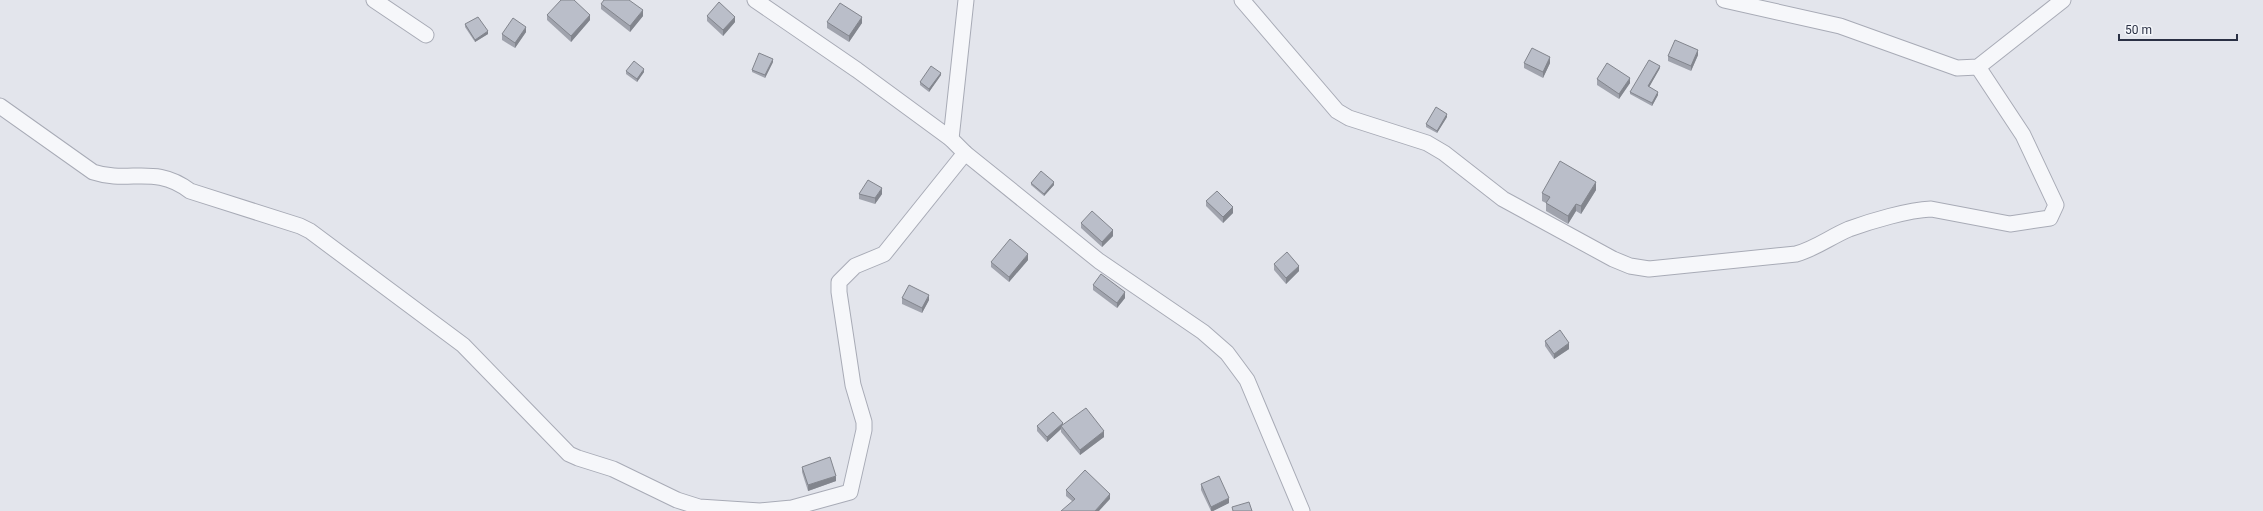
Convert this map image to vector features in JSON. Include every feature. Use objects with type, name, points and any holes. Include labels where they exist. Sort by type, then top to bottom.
[{"type":"street","points":[[374,0],[426,35]]},
{"type":"street","points":[[755,0],[857,70],[951,139],[965,153],[1098,261],[1203,332],[1227,353],[1247,380],[1302,511]]},
{"type":"street","points":[[951,139],[966,0]]},
{"type":"street","points":[[1242,0],[1337,111],[1349,118],[1427,143],[1444,153],[1503,199],[1613,259],[1630,266],[1649,270],[1796,254],[1813,250],[1849,230],[1918,210],[1931,209],[2010,224],[2050,218],[2056,205],[2023,135],[1978,68]]},
{"type":"street","points":[[1724,0],[1840,26],[1957,68],[1978,68],[2063,0]]},
{"type":"street","points":[[0,106],[93,172],[103,176],[164,176],[181,183],[190,191],[300,226],[310,231],[463,345],[569,454],[613,469],[676,500],[699,507],[760,510],[808,508],[850,492],[864,430],[864,422],[853,385],[839,292],[839,282],[855,266],[884,254],[965,153]]},
{"type":"building","points":[[561,0],[574,0],[590,15],[571,36],[547,15]]},
{"type":"building","points":[[604,0],[629,0],[643,10],[630,26],[601,4]]},
{"type":"building","points":[[719,2],[735,17],[723,30],[707,16]]},
{"type":"building","points":[[840,3],[862,17],[849,36],[827,22]]},
{"type":"building","points":[[478,17],[488,31],[475,40],[465,24]]},
{"type":"building","points":[[513,18],[526,27],[515,43],[502,34]]},
{"type":"building","points":[[1675,40],[1698,50],[1691,66],[1668,56]]},
{"type":"building","points":[[1532,48],[1550,57],[1543,72],[1524,63]]},
{"type":"building","points":[[759,53],[773,59],[765,75],[752,70]]},
{"type":"building","points":[[1649,60],[1660,66],[1648,86],[1658,92],[1652,103],[1630,92]]},
{"type":"building","points":[[634,61],[644,69],[637,79],[626,71]]},
{"type":"building","points":[[1607,63],[1630,78],[1619,94],[1597,79]]},
{"type":"building","points":[[931,66],[941,73],[929,89],[920,82]]},
{"type":"building","points":[[1436,107],[1447,114],[1437,131],[1426,124]]},
{"type":"building","points":[[1560,161],[1596,182],[1581,206],[1576,204],[1568,216],[1546,203],[1550,197],[1542,193]]},
{"type":"building","points":[[1041,171],[1054,182],[1044,194],[1031,183]]},
{"type":"building","points":[[868,180],[882,188],[875,198],[859,194]]},
{"type":"building","points":[[1217,191],[1233,207],[1223,217],[1206,201]]},
{"type":"building","points":[[1092,211],[1113,230],[1102,242],[1081,223]]},
{"type":"building","points":[[1010,239],[1028,254],[1009,277],[991,262]]},
{"type":"building","points":[[1287,252],[1299,266],[1286,278],[1274,264]]},
{"type":"building","points":[[1101,274],[1125,292],[1117,303],[1093,285]]},
{"type":"building","points":[[909,285],[929,295],[922,308],[902,298]]},
{"type":"building","points":[[1560,330],[1569,343],[1554,354],[1545,341]]},
{"type":"building","points":[[1086,408],[1104,431],[1080,450],[1061,426]]},
{"type":"building","points":[[1053,412],[1063,423],[1047,437],[1037,426]]},
{"type":"building","points":[[830,457],[836,476],[808,485],[802,467]]},
{"type":"building","points":[[1085,470],[1110,494],[1095,511],[1061,511],[1075,499],[1066,490]]},
{"type":"building","points":[[1219,476],[1229,498],[1211,507],[1201,484]]},
{"type":"building","points":[[1249,502],[1252,511],[1233,511],[1232,507]]}]
